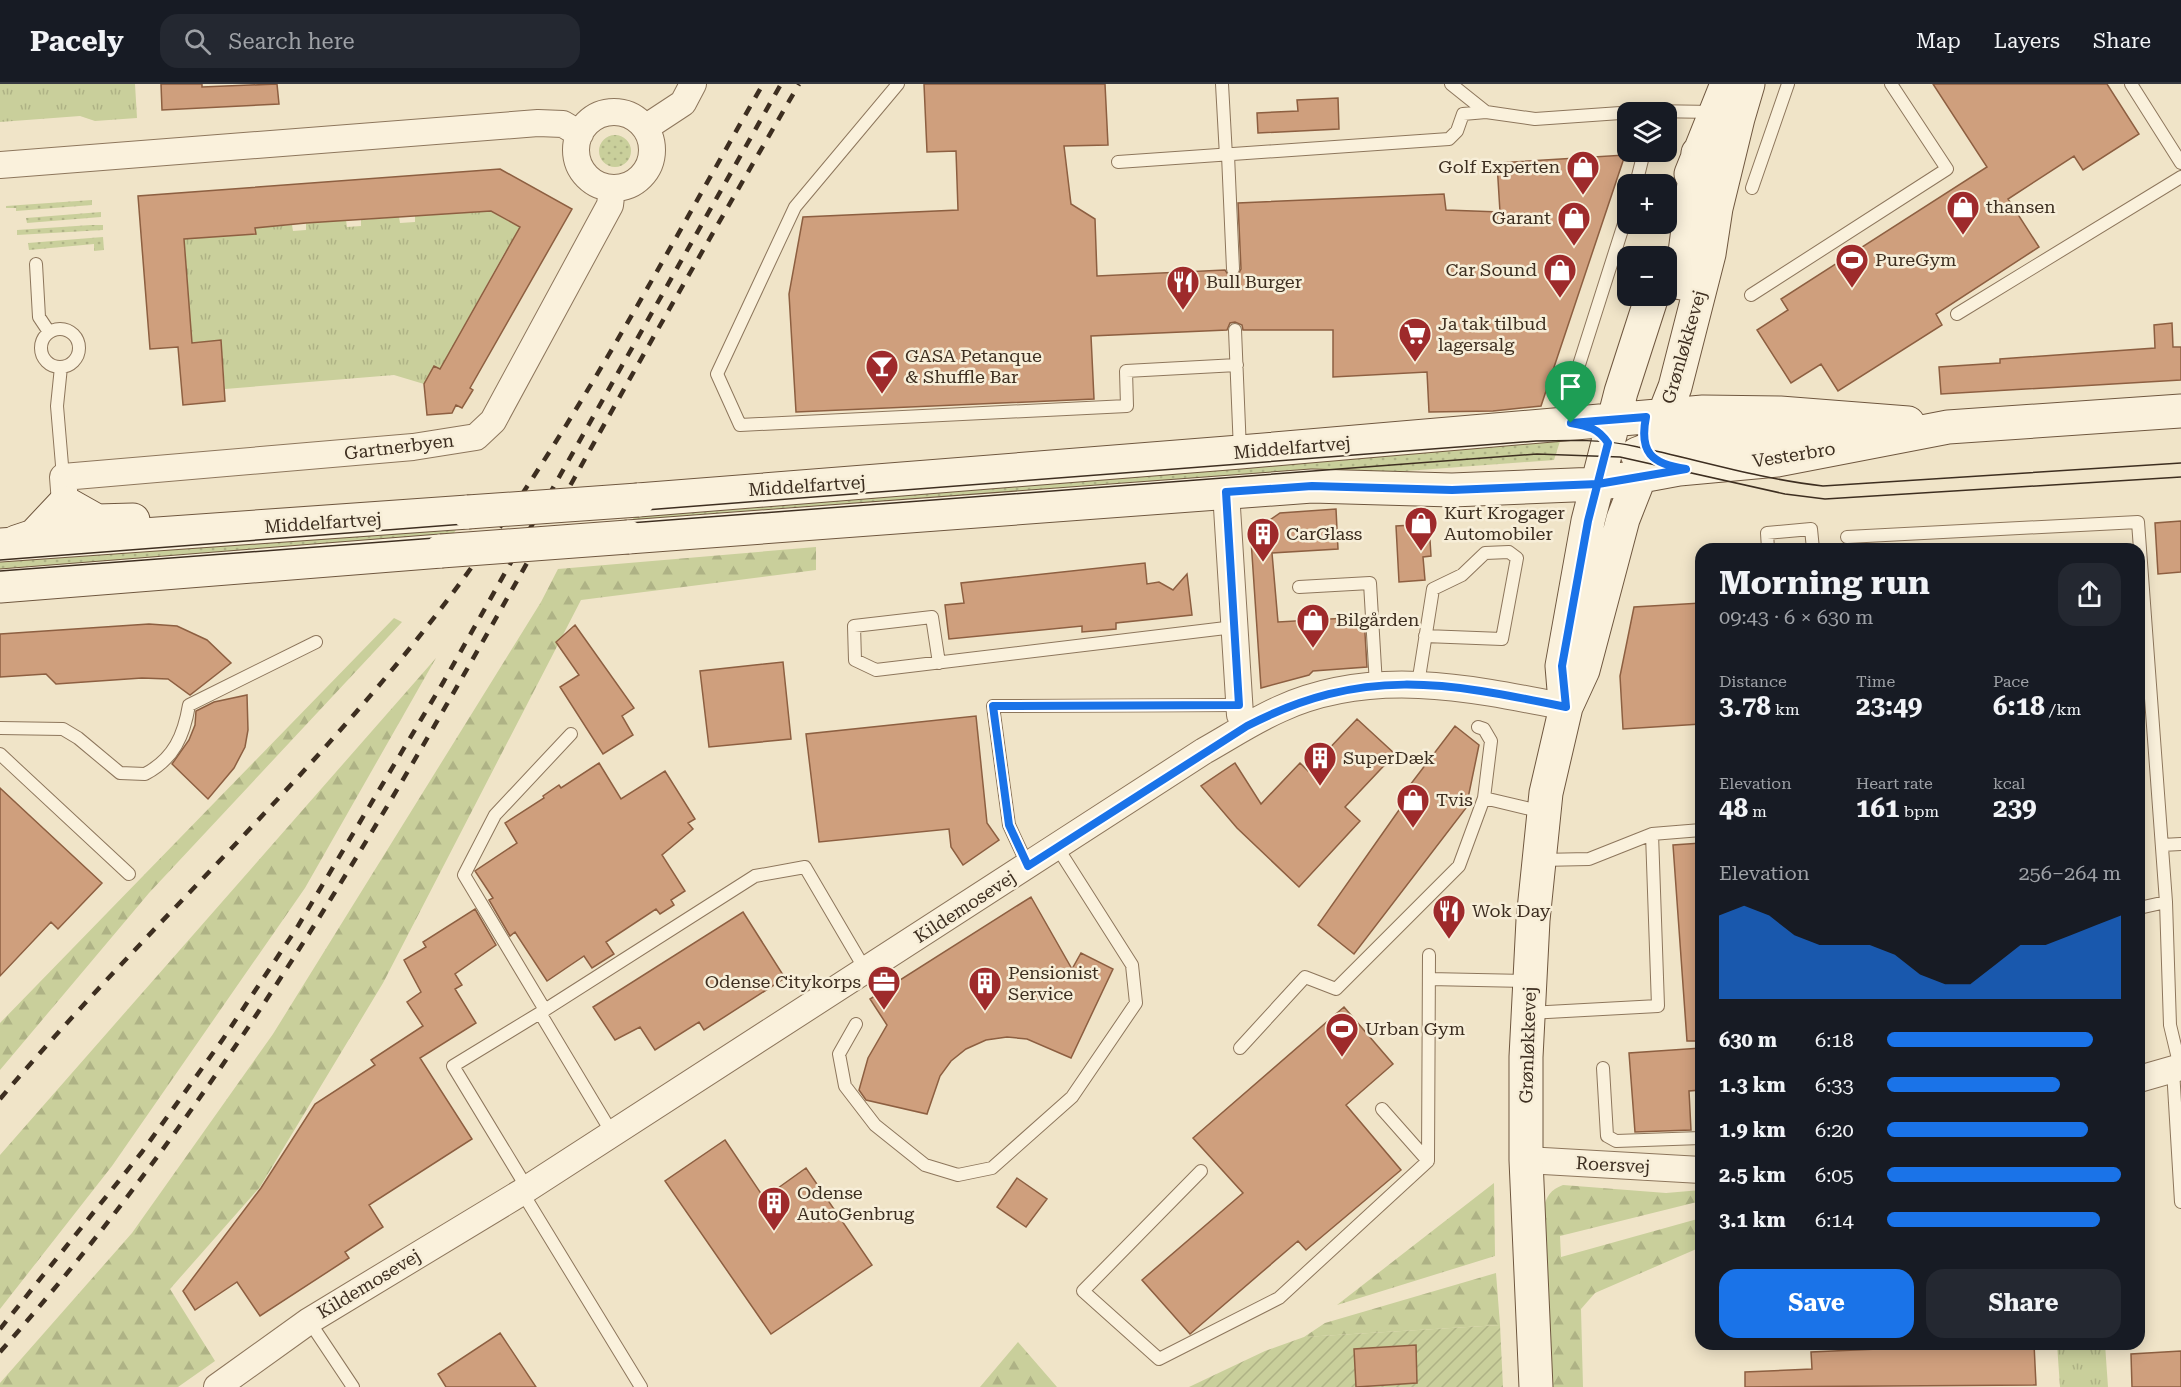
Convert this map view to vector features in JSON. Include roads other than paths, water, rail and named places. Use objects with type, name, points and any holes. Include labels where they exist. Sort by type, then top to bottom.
[{"type":"street","points":[[645,128],[683,103],[693,84]]},
{"type":"street","name":"Grønløkkevej","points":[[1668,246],[1698,153],[1728,105],[1748,84]]},
{"type":"street","name":"Grønløkkevej","points":[[1536,1387],[1526,1160],[1528,1014],[1544,812],[1566,707],[1583,670],[1623,519],[1625,456],[1688,339],[1728,105]]},
{"type":"street","points":[[616,113],[629,115],[645,128],[652,146],[651,159],[646,171],[637,180],[625,187],[612,188],[599,185],[588,178],[580,168],[576,155],[580,135],[591,120],[603,114],[616,113]]},
{"type":"street","points":[[0,165],[538,123],[563,124],[580,135]]},
{"type":"street","points":[[1625,456],[1684,271],[1698,153]]},
{"type":"street","name":"Gartnerbyen","points":[[64,490],[413,447],[476,436],[493,422],[610,205],[612,188]]},
{"type":"street","name":"Grønløkkevej","points":[[1566,707],[1562,666],[1625,456],[1650,306]]},
{"type":"street","name":"Vesterbro","points":[[1625,456],[1686,469],[1777,460],[1948,427],[2181,411]]},
{"type":"street","name":"Vesterbro","points":[[1625,456],[1703,412],[1780,413],[1948,427]]},
{"type":"street","name":"Middelfartvej","points":[[3,545],[638,500],[1571,423],[1625,456]]},
{"type":"street","name":"Middelfartvej","points":[[0,586],[1312,486],[1452,490],[1625,456]]},
{"type":"street","points":[[3,545],[34,536],[64,490],[97,521],[180,519],[294,525]]},
{"type":"street","points":[[1226,492],[1234,627],[1243,716]]},
{"type":"street","name":"Kildemosevej","points":[[217,1387],[309,1321],[524,1190],[1028,866],[1243,716],[1281,708],[1324,694],[1376,685],[1418,684],[1480,690],[1566,707]]},
{"type":"street","points":[[2145,1077],[2178,1068]]},
{"type":"street","name":"Roersvej","points":[[1526,1160],[1695,1170]]},
{"type":"lane","points":[[898,84],[795,207],[717,374],[740,425],[1127,406],[1126,370],[1237,364]]},
{"type":"lane","points":[[1222,84],[1233,270]]},
{"type":"lane","points":[[1450,84],[1486,112]]},
{"type":"lane","points":[[1752,188],[1788,84]]},
{"type":"lane","points":[[1751,295],[1947,169],[1891,84]]},
{"type":"lane","points":[[2131,84],[2181,163]]},
{"type":"lane","points":[[1677,110],[1728,105]]},
{"type":"lane","points":[[1118,162],[1449,139],[1457,131],[1463,114],[1486,112],[1535,119],[1617,114]]},
{"type":"lane","points":[[1958,314],[2181,177]]},
{"type":"lane","points":[[1571,390],[1621,234]]},
{"type":"lane","points":[[36,264],[39,317],[49,332]]},
{"type":"lane","points":[[63,328],[69,330],[79,345],[76,357],[61,367],[49,363],[41,353],[42,340],[49,332],[63,328]]},
{"type":"lane","points":[[1235,330],[1240,452]]},
{"type":"lane","points":[[61,367],[57,406],[64,490]]},
{"type":"lane","points":[[1847,537],[2138,522],[2140,543]]},
{"type":"lane","points":[[1768,543],[1767,534],[1811,529],[1812,543]]},
{"type":"lane","points":[[1418,684],[1425,636],[1433,589],[1462,575],[1485,554],[1509,552],[1517,558],[1502,639],[1425,636]]},
{"type":"lane","points":[[1299,587],[1370,583],[1376,685]]},
{"type":"lane","points":[[2145,616],[2166,902],[2170,1025],[2178,1068],[2181,1202]]},
{"type":"lane","points":[[939,663],[932,617],[854,626],[855,660],[876,670],[939,663],[1234,627]]},
{"type":"lane","points":[[0,728],[63,729],[78,738],[120,773],[145,774],[176,749],[185,730],[189,705],[316,642]]},
{"type":"lane","points":[[1028,866],[1009,825],[993,706],[1243,716]]},
{"type":"lane","points":[[1240,1048],[1305,977],[1336,989],[1459,866],[1484,798],[1491,741],[1484,729],[1478,727]]},
{"type":"lane","points":[[571,734],[495,815],[464,875],[612,1134]]},
{"type":"lane","points":[[0,754],[129,874]]},
{"type":"lane","points":[[1484,798],[1544,812]]},
{"type":"lane","points":[[1539,860],[1589,859],[1652,834],[1695,830]]},
{"type":"lane","points":[[1528,1014],[1658,1006],[1652,834]]},
{"type":"lane","points":[[2162,845],[2181,844]]},
{"type":"lane","points":[[856,1024],[839,1054],[845,1086],[875,1125],[925,1165],[958,1175],[992,1168],[1072,1097],[1136,1003],[1131,965],[1057,847]]},
{"type":"lane","points":[[641,1387],[453,1066],[755,876],[805,867],[866,971]]},
{"type":"lane","points":[[2145,907],[2166,902]]},
{"type":"lane","points":[[1202,1171],[1083,1291],[1159,1359],[1279,1298],[1428,1161],[1429,956]]},
{"type":"lane","points":[[1429,979],[1529,981]]},
{"type":"lane","points":[[1603,1068],[1607,1136],[1616,1141],[1695,1138]]},
{"type":"lane","points":[[1382,1109],[1428,1161]]},
{"type":"lane","points":[[309,1321],[353,1387]]},
{"type":"tram line","points":[[0,560],[1536,441],[1625,444],[1753,474],[1823,486],[2181,463]]},
{"type":"tram line","points":[[0,571],[1537,454],[1620,457],[1785,494],[1825,499],[2181,477]]},
{"type":"railway","points":[[0,1099],[104,983],[317,757],[418,638],[467,573],[514,506],[601,368],[763,84]]},
{"type":"railway","points":[[0,1329],[142,1152],[223,1039],[298,926],[444,681],[781,84]]},
{"type":"railway","points":[[0,1352],[85,1251],[164,1147],[240,1040],[311,930],[380,819],[446,705],[799,84]]},
{"type":"place","name":"Golf Experten","points":[[1583,196]]},
{"type":"place","name":"thansen","points":[[1963,236]]},
{"type":"place","name":"Garant","points":[[1574,247]]},
{"type":"place","name":"PureGym","points":[[1852,289]]},
{"type":"place","name":"Car Sound","points":[[1560,299]]},
{"type":"place","name":"Bull Burger","points":[[1183,311]]},
{"type":"place","name":"Ja tak tilbud lagersalg","points":[[1415,363]]},
{"type":"place","name":"GASA Petanque & Shuffle Bar","points":[[882,395]]},
{"type":"place","name":"Kurt Krogager Automobiler","points":[[1421,552]]},
{"type":"place","name":"CarGlass","points":[[1263,563]]},
{"type":"place","name":"Bilgården","points":[[1313,649]]},
{"type":"place","name":"SuperDæk","points":[[1320,787]]},
{"type":"place","name":"Tvis","points":[[1413,829]]},
{"type":"place","name":"Wok Day","points":[[1449,940]]},
{"type":"place","name":"Odense Citykorps","points":[[884,1011]]},
{"type":"place","name":"Pensionist Service","points":[[985,1012]]},
{"type":"place","name":"Urban Gym","points":[[1342,1058]]},
{"type":"place","name":"Odense AutoGenbrug","points":[[774,1232]]}]
